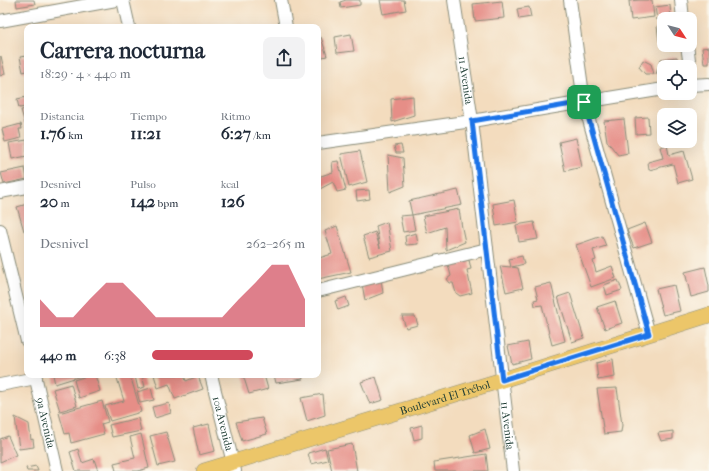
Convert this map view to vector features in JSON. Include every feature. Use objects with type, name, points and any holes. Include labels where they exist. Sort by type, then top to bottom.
[{"type":"main road","name":"Boulevard El Trébol","points":[[204,471],[234,466],[709,315]]},
{"type":"street","points":[[0,21],[116,0]]},
{"type":"street","points":[[123,0],[128,24]]},
{"type":"street","points":[[281,0],[285,24]]},
{"type":"street","name":"11 Avenida","points":[[454,0],[472,121],[513,471]]},
{"type":"street","points":[[570,0],[584,102],[649,334]]},
{"type":"street","points":[[681,0],[682,12]]},
{"type":"street","points":[[697,85],[709,84]]},
{"type":"street","points":[[321,143],[472,121],[657,90]]},
{"type":"street","points":[[0,192],[24,188]]},
{"type":"street","points":[[0,230],[24,329]]},
{"type":"street","points":[[321,291],[486,249]]},
{"type":"street","points":[[0,385],[28,378]]},
{"type":"street","name":"9a Avenida","points":[[36,378],[57,471]]},
{"type":"street","name":"10a Avenida","points":[[212,378],[234,466]]},
{"type":"building","points":[[16,0],[34,0],[35,4],[17,7]]},
{"type":"building","points":[[346,0],[360,0],[360,5],[341,8],[340,2]]},
{"type":"building","points":[[380,0],[404,0],[406,10],[383,14]]},
{"type":"building","points":[[652,0],[654,17],[631,20],[629,1]]},
{"type":"building","points":[[502,1],[504,18],[475,21],[473,4]]},
{"type":"building","points":[[670,5],[671,12],[657,12],[657,20],[655,7]]},
{"type":"building","points":[[529,7],[531,17],[519,19],[517,9]]},
{"type":"building","points":[[351,34],[354,51],[337,53],[335,37]]},
{"type":"building","points":[[321,37],[327,56],[321,57]]},
{"type":"building","points":[[709,47],[709,64],[704,64],[702,48]]},
{"type":"building","points":[[1,56],[5,74],[0,76],[0,57]]},
{"type":"building","points":[[24,56],[23,72],[20,57]]},
{"type":"building","points":[[677,57],[677,60],[661,60]]},
{"type":"building","points":[[643,60],[651,64],[654,74],[645,74],[639,67]]},
{"type":"building","points":[[413,96],[414,115],[392,122],[391,99]]},
{"type":"building","points":[[24,98],[24,107],[19,108],[17,99]]},
{"type":"building","points":[[21,110],[24,110],[24,120]]},
{"type":"building","points":[[648,117],[649,133],[636,134],[635,118]]},
{"type":"building","points":[[624,119],[628,153],[618,155],[607,141],[604,121]]},
{"type":"building","points":[[21,124],[22,129],[19,129],[21,138],[5,142],[2,129]]},
{"type":"building","points":[[576,138],[582,167],[565,171],[559,142]]},
{"type":"building","points":[[24,140],[24,157],[12,159],[9,143]]},
{"type":"building","points":[[401,145],[403,153],[396,153],[394,146]]},
{"type":"building","points":[[660,148],[668,148],[669,155],[684,151],[692,179],[678,183],[673,164],[649,170],[648,162],[663,158]]},
{"type":"building","points":[[360,151],[367,182],[349,187],[341,154]]},
{"type":"building","points":[[388,155],[403,158],[405,186],[390,192]]},
{"type":"building","points":[[338,161],[346,190],[337,192],[333,182],[321,188],[321,176],[333,172],[332,162]]},
{"type":"building","points":[[24,168],[24,180],[4,184],[1,173]]},
{"type":"building","points":[[369,190],[370,199],[357,201],[356,191]]},
{"type":"building","points":[[458,190],[462,205],[412,215],[409,201]]},
{"type":"building","points":[[514,200],[518,222],[496,226],[493,204]]},
{"type":"building","points":[[24,205],[24,231],[17,207]]},
{"type":"building","points":[[459,209],[465,242],[446,250],[445,227],[427,233],[423,216]]},
{"type":"building","points":[[412,215],[415,230],[403,232],[400,216]]},
{"type":"building","points":[[387,222],[392,251],[369,257],[363,236],[375,232],[380,248],[376,226]]},
{"type":"building","points":[[534,222],[538,239],[519,242],[516,225]]},
{"type":"building","points":[[645,223],[652,242],[634,248],[627,230]]},
{"type":"building","points":[[337,226],[351,272],[321,278],[321,257],[332,254],[325,231]]},
{"type":"building","points":[[416,233],[418,244],[406,245],[405,236]]},
{"type":"building","points":[[602,236],[606,246],[593,250],[596,260],[593,261],[596,272],[612,266],[616,278],[591,287],[576,245]]},
{"type":"building","points":[[522,256],[524,264],[512,267],[518,268],[523,288],[506,292],[500,266],[511,267],[509,259]]},
{"type":"building","points":[[469,260],[471,269],[467,270],[472,293],[460,296],[456,293],[453,283],[450,283],[447,279],[451,276],[448,264]]},
{"type":"building","points":[[705,267],[709,292],[691,297],[685,272]]},
{"type":"building","points":[[381,279],[383,293],[365,300],[362,284]]},
{"type":"building","points":[[618,280],[622,290],[607,295],[604,285]]},
{"type":"building","points":[[551,283],[565,341],[552,345],[542,305],[535,306],[534,300],[538,299],[535,287]]},
{"type":"building","points":[[674,285],[680,311],[663,315],[656,289]]},
{"type":"building","points":[[570,293],[584,338],[572,342],[558,297]]},
{"type":"building","points":[[346,297],[349,306],[338,310],[335,301]]},
{"type":"building","points":[[615,301],[622,323],[605,329],[597,307]]},
{"type":"building","points":[[402,316],[415,316],[418,325],[406,328]]},
{"type":"building","points":[[528,342],[531,359],[512,364],[508,346]]},
{"type":"building","points":[[613,359],[615,377],[598,380],[596,363]]},
{"type":"building","points":[[376,377],[383,400],[370,404],[361,382]]},
{"type":"building","points":[[54,378],[74,378],[55,384]]},
{"type":"building","points":[[80,378],[96,378],[100,391],[79,398],[74,380]]},
{"type":"building","points":[[117,378],[131,378],[141,412],[110,421],[105,406],[124,401]]},
{"type":"building","points":[[135,378],[143,378],[145,387],[138,389]]},
{"type":"building","points":[[155,378],[185,378],[186,381],[193,378],[199,378],[203,389],[175,399],[169,384],[158,388]]},
{"type":"building","points":[[244,378],[265,378],[268,389],[249,394]]},
{"type":"building","points":[[275,378],[303,379],[276,383]]},
{"type":"building","points":[[71,384],[77,406],[60,411],[53,389]]},
{"type":"building","points":[[151,388],[154,400],[140,403],[137,392]]},
{"type":"building","points":[[617,388],[622,425],[621,432],[604,434],[597,389]]},
{"type":"building","points":[[323,394],[325,415],[307,421],[301,398]]},
{"type":"building","points":[[102,401],[108,422],[101,424],[104,434],[71,443],[69,433],[65,434],[59,413]]},
{"type":"building","points":[[169,403],[171,413],[155,418],[152,407]]},
{"type":"building","points":[[15,417],[29,424],[31,440],[33,439],[34,447],[19,449]]},
{"type":"building","points":[[138,418],[141,431],[112,437],[109,425]]},
{"type":"building","points":[[262,418],[267,434],[242,441],[236,422]]},
{"type":"building","points":[[209,424],[215,451],[199,455],[193,428]]},
{"type":"building","points":[[422,425],[422,438],[414,440],[411,428]]},
{"type":"building","points":[[485,429],[490,449],[475,453],[470,435]]},
{"type":"building","points":[[673,431],[673,439],[661,441],[658,433]]},
{"type":"building","points":[[166,432],[175,462],[158,466],[150,436]]},
{"type":"building","points":[[141,434],[149,468],[138,471],[116,471],[114,463],[135,458],[130,437]]},
{"type":"building","points":[[8,436],[16,455],[0,462],[0,439]]},
{"type":"building","points":[[352,444],[357,471],[332,471],[327,449]]},
{"type":"building","points":[[325,448],[328,460],[311,464],[308,453]]},
{"type":"building","points":[[78,449],[82,463],[94,459],[98,471],[76,471],[70,452]]},
{"type":"building","points":[[486,454],[488,471],[435,471],[434,462]]},
{"type":"building","points":[[36,466],[38,471],[27,471],[26,468]]},
{"type":"route","points":[[584,102],[649,334],[502,380],[472,121],[584,102]]}]
